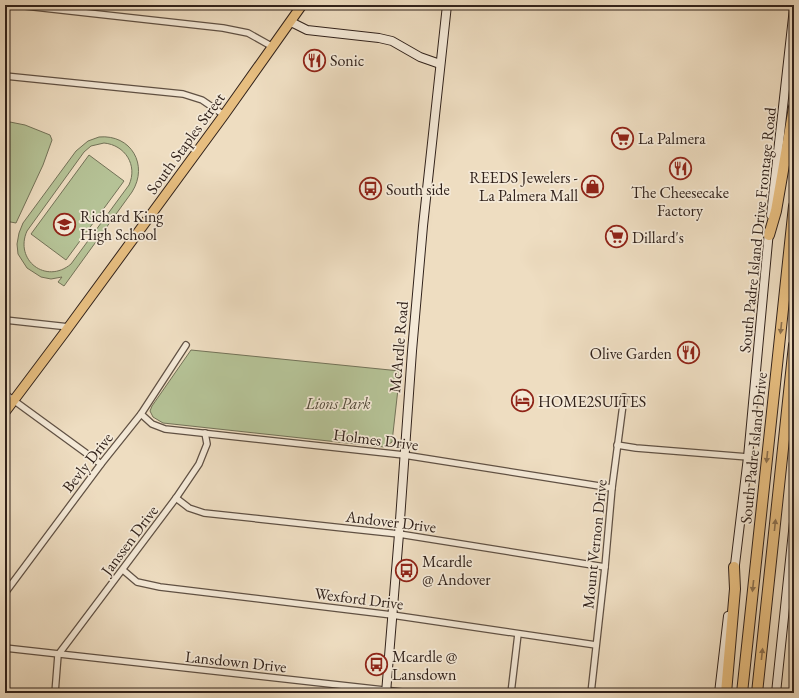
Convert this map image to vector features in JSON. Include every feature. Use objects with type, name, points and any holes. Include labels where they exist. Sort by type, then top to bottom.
[{"type":"highway","points":[[769,235],[776,211],[794,107]]},
{"type":"highway","name":"South Padre Island Drive","points":[[742,693],[794,206]]},
{"type":"highway","name":"South Padre Island Drive","points":[[757,693],[794,345]]},
{"type":"highway","points":[[726,693],[735,589],[734,566]]},
{"type":"main road","name":"South Staples Street","points":[[5,412],[224,116],[302,5]]},
{"type":"main road","name":"McArdle Road","points":[[386,692],[420,251],[447,5]]},
{"type":"main road","name":"South Padre Island Drive Frontage Road","points":[[720,693],[748,457],[769,235],[794,8]]},
{"type":"main road","points":[[291,22],[307,30],[379,38],[392,41],[420,56],[440,64]]},
{"type":"main road","points":[[776,693],[794,522]]},
{"type":"street","points":[[16,5],[248,32],[273,47]]},
{"type":"street","points":[[5,76],[183,94],[202,100],[224,116]]},
{"type":"street","points":[[5,320],[69,327]]},
{"type":"street","name":"Bevly Drive","points":[[5,593],[101,464],[141,414],[186,345]]},
{"type":"street","points":[[5,394],[101,464]]},
{"type":"street","name":"Mount Vernon Drive","points":[[591,693],[612,488],[624,397]]},
{"type":"street","name":"Holmes Drive","points":[[141,414],[152,424],[165,429],[404,455],[612,488]]},
{"type":"street","name":"Janssen Drive","points":[[58,655],[123,570],[199,464],[207,444],[205,433]]},
{"type":"street","points":[[617,445],[636,448],[748,457]]},
{"type":"street","name":"Andover Drive","points":[[176,498],[189,508],[204,513],[399,534],[605,567]]},
{"type":"street","name":"Wexford Drive","points":[[123,570],[137,582],[160,587],[392,615],[596,645]]},
{"type":"street","points":[[511,693],[518,634]]},
{"type":"street","name":"Lansdown Drive","points":[[5,648],[386,692],[411,693]]},
{"type":"street","points":[[55,693],[58,655]]},
{"type":"green space","points":[[5,121],[25,125],[50,135],[52,140],[43,165],[16,223],[5,221]]},
{"type":"green space","points":[[99,137],[110,137],[120,141],[128,146],[134,153],[139,172],[137,182],[132,192],[64,286],[58,282],[62,277],[51,279],[41,277],[27,268],[18,254],[17,244],[23,223],[76,151],[88,141]],"holes":[[[104,143],[124,152],[131,163],[132,170],[129,185],[71,264],[61,270],[52,272],[35,266],[29,260],[25,251],[24,242],[27,231],[84,152],[91,146]]]},
{"type":"green space","points":[[89,155],[124,181],[66,260],[31,234]]},
{"type":"green space","name":"Lions Park","points":[[191,350],[400,371],[392,442],[384,447],[163,423],[153,417],[150,411]]},
{"type":"place","name":"Sonic","points":[[315,60]]},
{"type":"place","name":"La Palmera","points":[[622,138]]},
{"type":"place","name":"The Cheesecake Factory","points":[[680,168]]},
{"type":"place","name":"REEDS Jewelers - La Palmera Mall","points":[[593,186]]},
{"type":"place","name":"South side","points":[[371,189]]},
{"type":"place","name":"Richard King High School","points":[[65,225]]},
{"type":"place","name":"Dillard's","points":[[616,237]]},
{"type":"place","name":"Olive Garden","points":[[688,353]]},
{"type":"place","name":"HOME2SUITES","points":[[523,401]]},
{"type":"place","name":"Mcardle @ Andover","points":[[407,570]]},
{"type":"place","name":"Mcardle @ Lansdown","points":[[377,665]]}]
